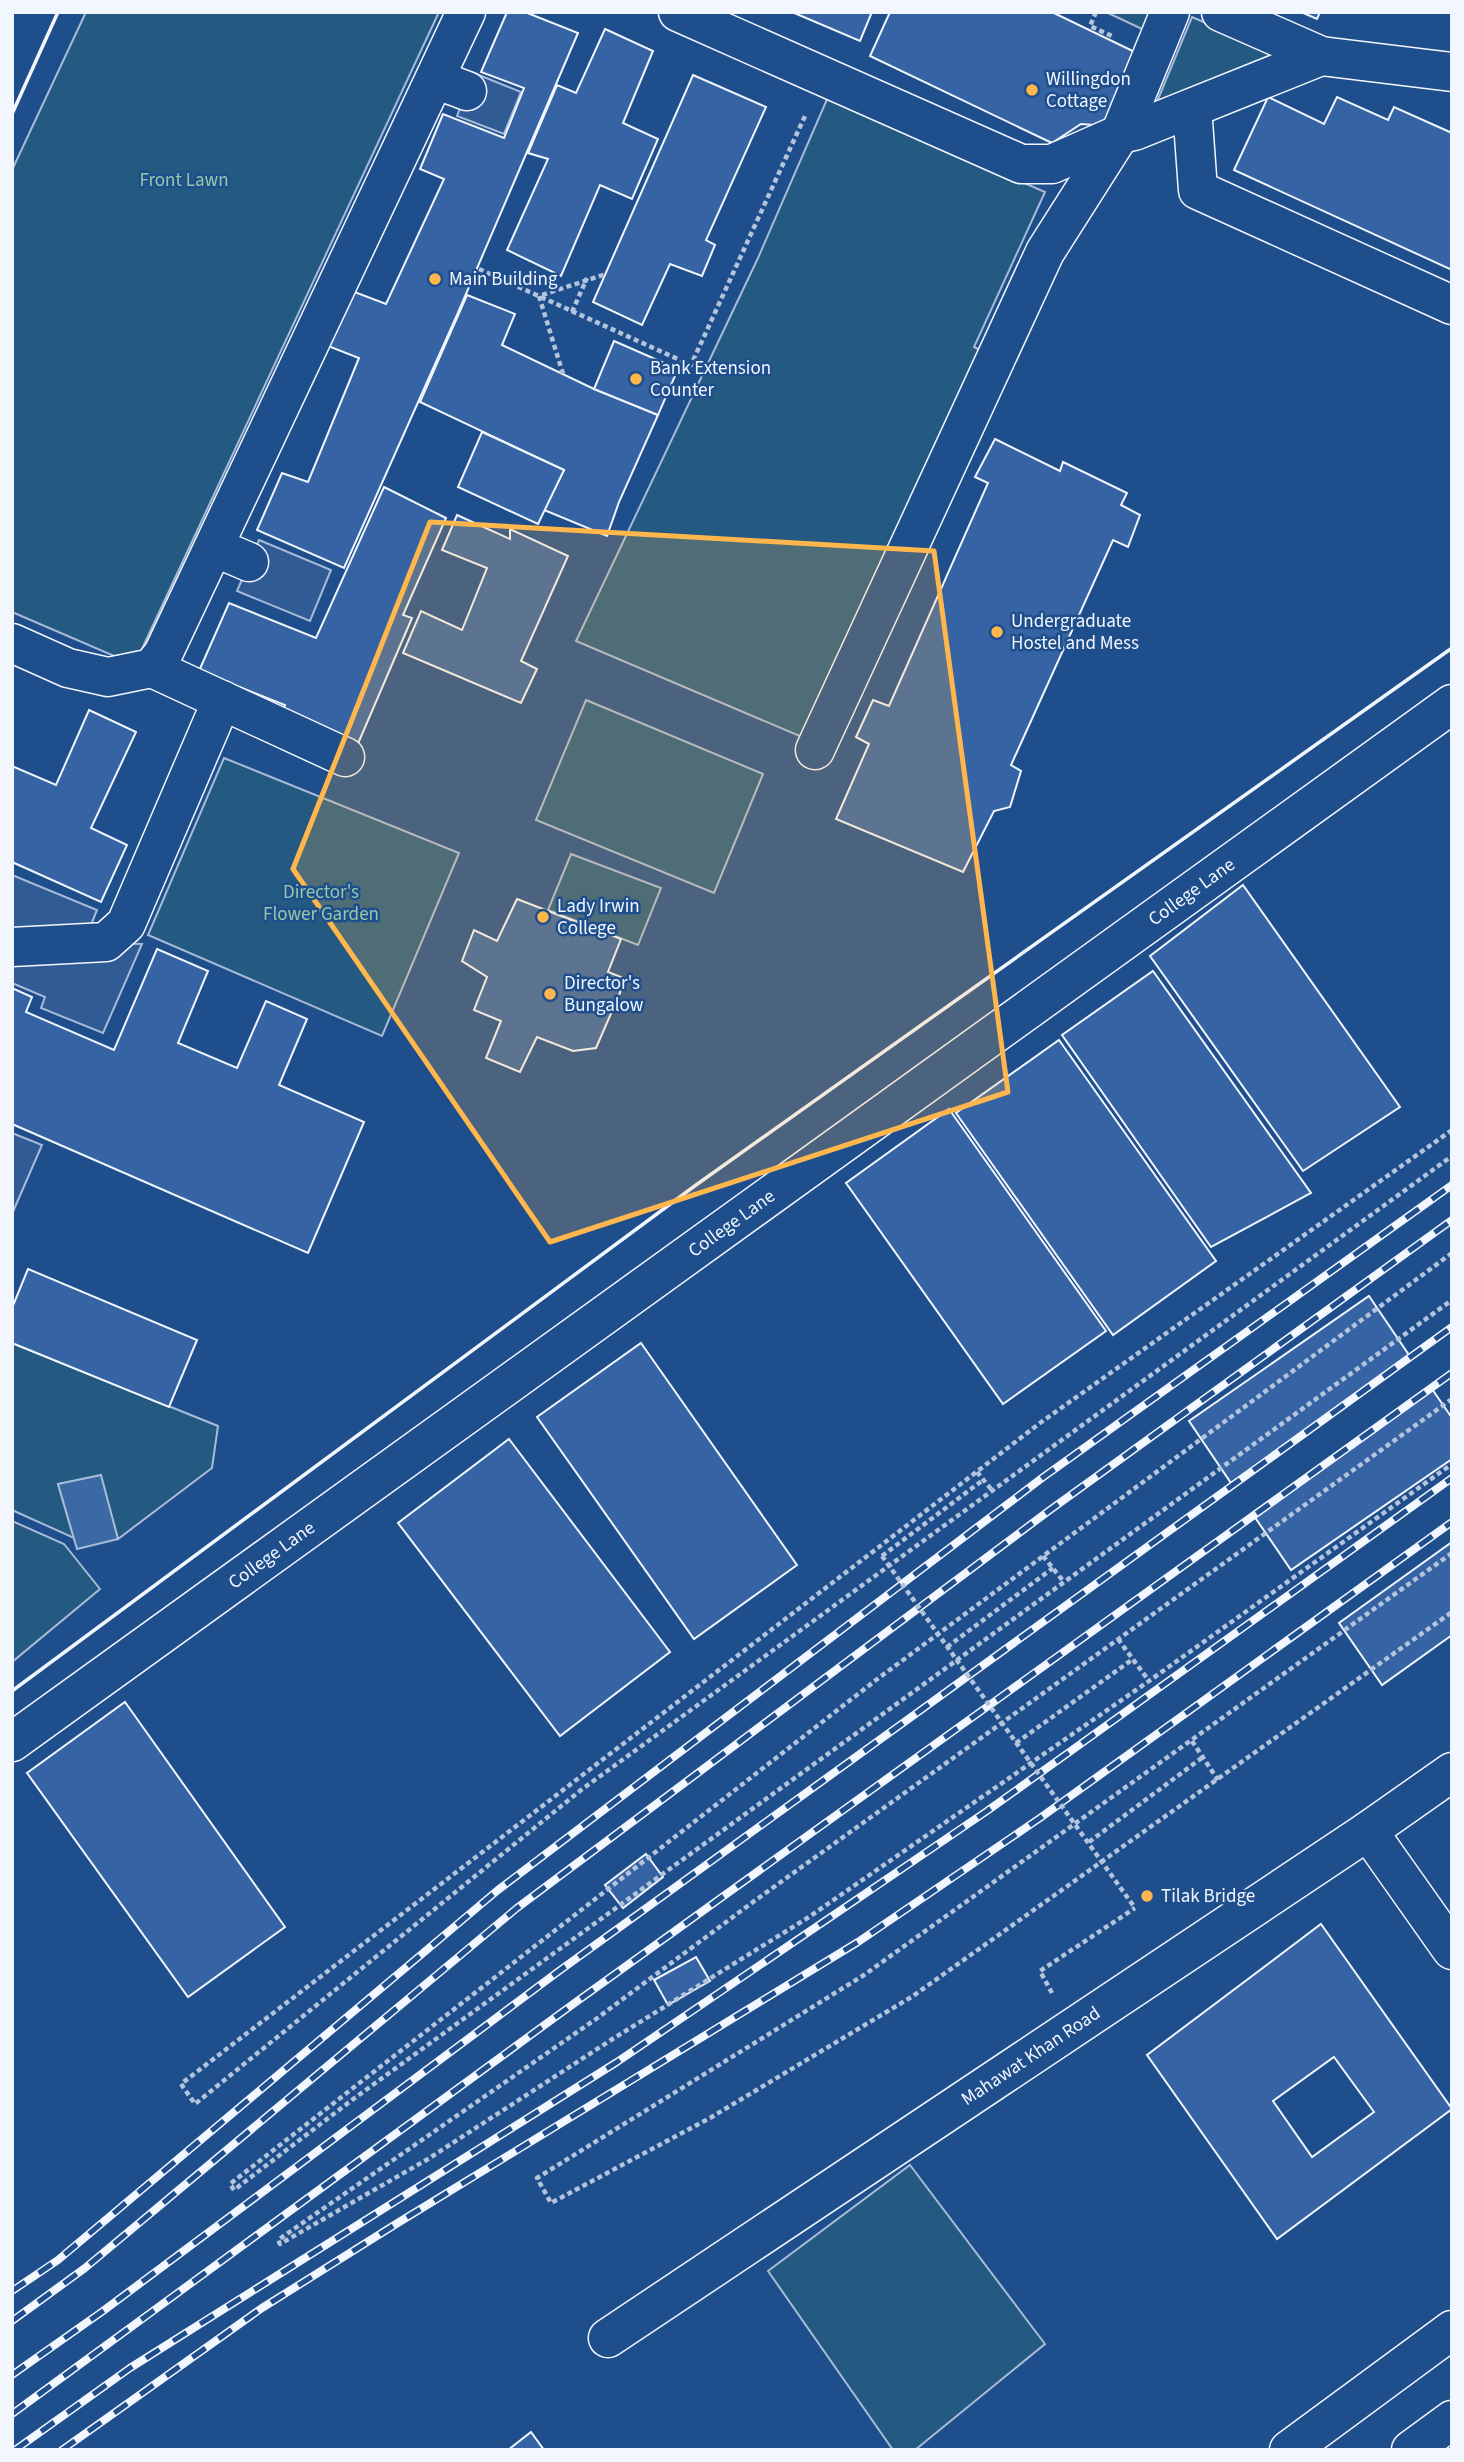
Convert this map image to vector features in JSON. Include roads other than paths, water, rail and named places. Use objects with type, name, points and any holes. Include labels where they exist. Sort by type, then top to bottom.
[{"type":"street","points":[[152,668],[163,654],[214,547],[451,85],[466,12]]},
{"type":"street","points":[[678,12],[1021,164],[1052,164],[1120,134],[1134,131],[1321,56]]},
{"type":"street","points":[[815,750],[1045,251],[1120,134],[1170,12]]},
{"type":"street","points":[[1221,12],[1321,56],[1452,72]]},
{"type":"street","points":[[1192,108],[1198,190],[1452,305]]},
{"type":"street","points":[[214,547],[249,562]]},
{"type":"street","points":[[12,643],[68,668],[108,677],[152,668],[345,757]]},
{"type":"street","points":[[12,947],[106,942],[126,924],[222,700]]},
{"type":"street","name":"College Lane","points":[[12,1742],[1452,704]]},
{"type":"street","name":"Mahawat Khan Road","points":[[608,2338],[1368,1831],[1452,1772]]},
{"type":"street","points":[[1368,1831],[1452,1950]]},
{"type":"street","points":[[1289,2450],[1452,2330]]},
{"type":"street","points":[[1411,2450],[1452,2420]]},
{"type":"railway","points":[[12,2291],[58,2260],[498,1890],[1042,1478],[1452,1185]]},
{"type":"railway","points":[[12,2321],[85,2268],[517,1908],[1050,1510],[1452,1220]]},
{"type":"railway","points":[[12,2375],[103,2311],[559,1971],[1452,1327]]},
{"type":"railway","points":[[12,2414],[576,2002],[1452,1373]]},
{"type":"railway","points":[[15,2450],[130,2368],[617,2062],[987,1811],[1452,1478]]},
{"type":"railway","points":[[62,2450],[262,2308],[858,1942],[1040,1818],[1452,1522]]},
{"type":"place","name":"Willingdon Cottage","points":[[1032,90]]},
{"type":"place","name":"Main Building","points":[[435,279]]},
{"type":"place","name":"Bank Extension Counter","points":[[636,379]]},
{"type":"place","name":"Undergraduate Hostel and Mess","points":[[997,632]]},
{"type":"place","name":"Lady Irwin College","points":[[543,917]]},
{"type":"place","name":"Director's Bungalow","points":[[550,994]]},
{"type":"place","name":"Tilak Bridge","points":[[1147,1896]]},
{"type":"park label","name":"Front Lawn","points":[[184,180]]},
{"type":"park label","name":"Director's Flower Garden","points":[[321,903]]}]
